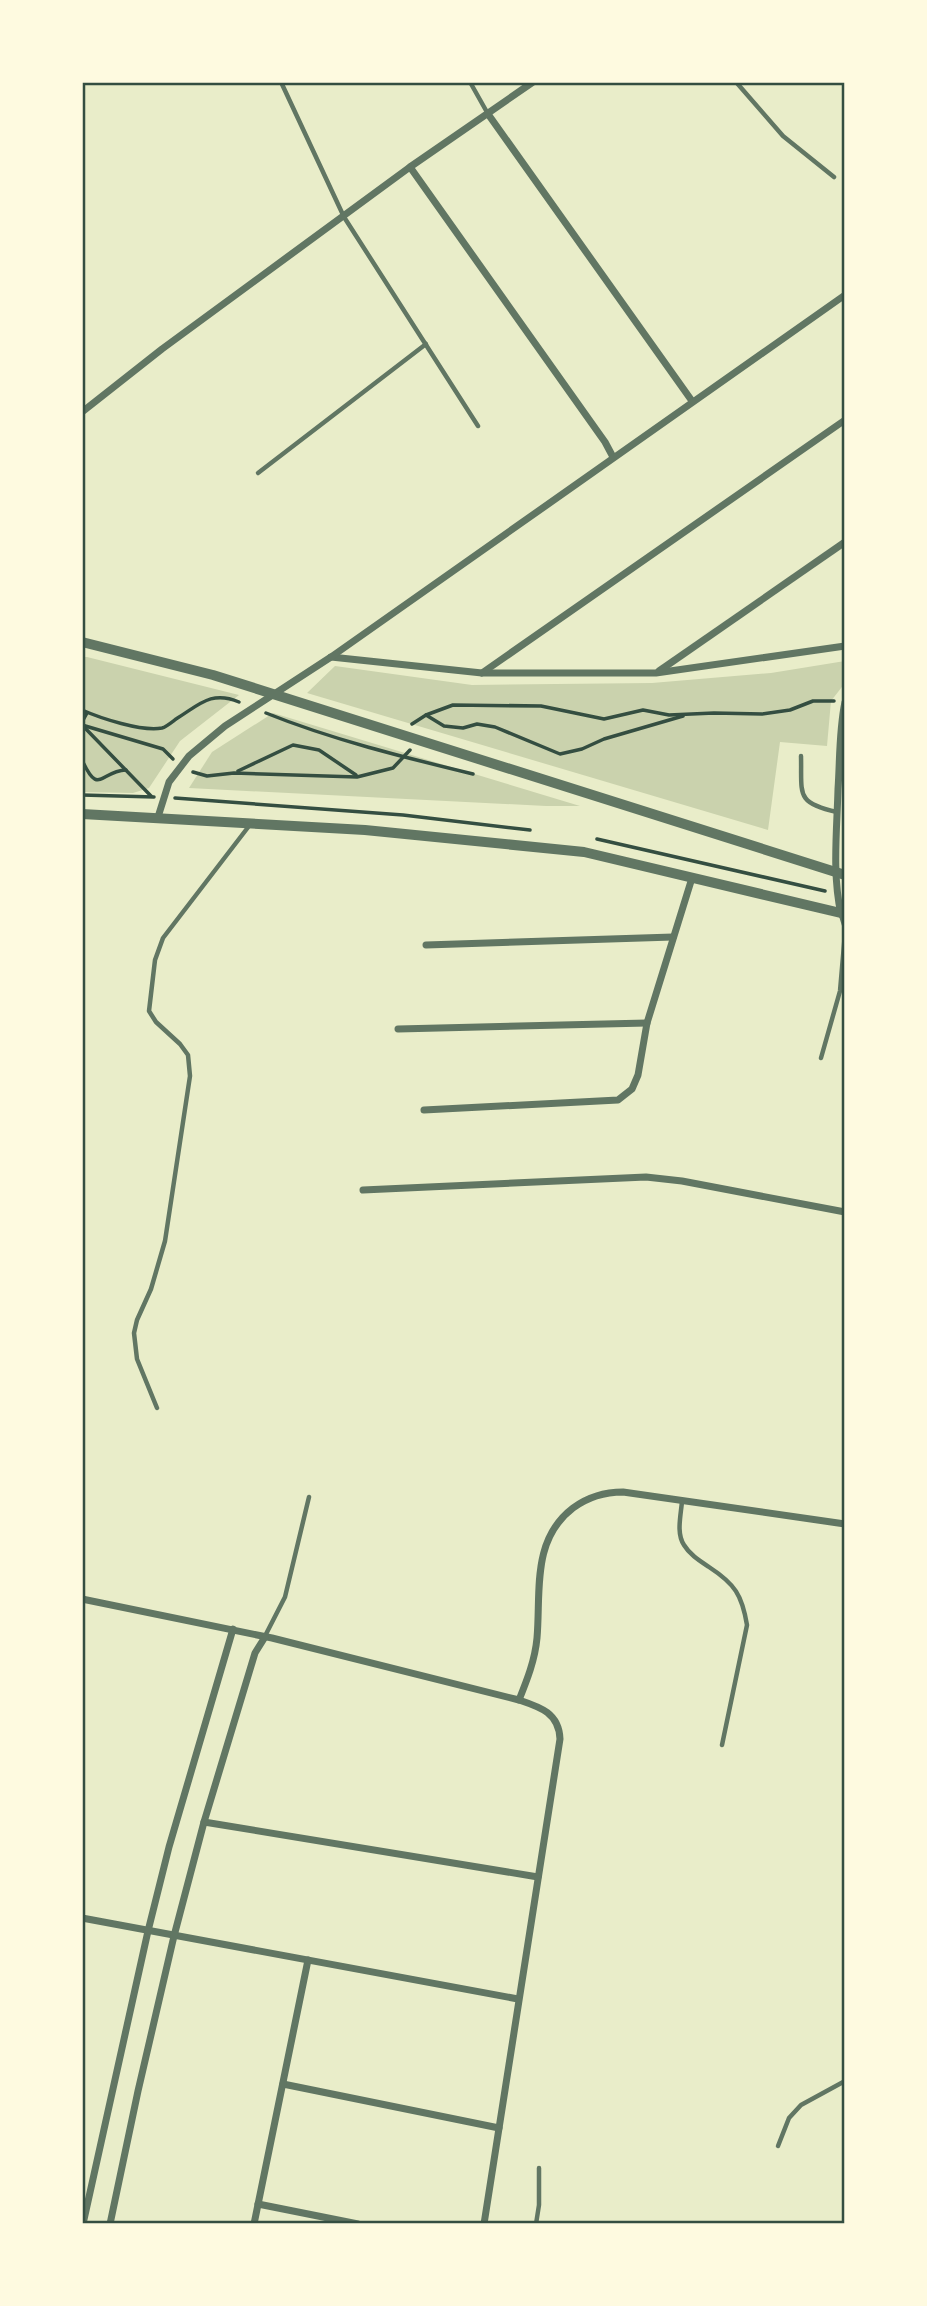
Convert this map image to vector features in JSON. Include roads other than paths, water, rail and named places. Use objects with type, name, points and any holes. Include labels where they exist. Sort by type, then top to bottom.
[{"type":"street","points":[[82,412],[162,349],[410,167],[533,82]]},
{"type":"street","points":[[488,114],[692,401]]},
{"type":"street","points":[[410,167],[613,457]]},
{"type":"street","points":[[158,817],[169,782],[189,757],[225,726],[331,657],[845,295]]},
{"type":"street","points":[[482,673],[845,420]]},
{"type":"street","points":[[656,673],[845,542]]},
{"type":"street","points":[[82,642],[191,669],[841,874]]},
{"type":"street","points":[[331,657],[482,673],[656,673],[845,646]]},
{"type":"street","points":[[843,914],[836,894],[841,874],[837,813],[844,702]]},
{"type":"street","points":[[82,814],[365,830],[584,852],[843,914]]},
{"type":"street","points":[[424,1110],[618,1100],[632,1089],[638,1075],[647,1023],[692,878]]},
{"type":"street","points":[[426,945],[673,937]]},
{"type":"street","points":[[398,1029],[647,1023]]},
{"type":"street","points":[[363,1191],[646,1177],[682,1181],[845,1212]]},
{"type":"street","points":[[519,1700],[534,1660],[543,1552],[549,1536],[561,1518],[580,1503],[603,1494],[623,1492],[845,1524]]},
{"type":"street","points":[[82,1599],[233,1629],[519,1700],[550,1714],[560,1732],[484,2224]]},
{"type":"street","points":[[83,2224],[148,1931],[233,1629]]},
{"type":"street","points":[[110,2224],[174,1936],[204,1822],[255,1653],[265,1637]]},
{"type":"street","points":[[204,1822],[538,1877]]},
{"type":"street","points":[[82,1918],[518,1999]]},
{"type":"street","points":[[254,2224],[308,1960]]},
{"type":"street","points":[[283,2084],[499,2128]]},
{"type":"street","points":[[258,2204],[358,2224]]},
{"type":"lane","points":[[281,82],[344,217],[478,426]]},
{"type":"lane","points":[[470,82],[488,114]]},
{"type":"lane","points":[[736,82],[783,136],[834,177]]},
{"type":"lane","points":[[258,473],[426,344]]},
{"type":"lane","points":[[802,756],[803,796],[817,808],[837,813]]},
{"type":"lane","points":[[156,1408],[137,1359],[134,1333],[136,1320],[151,1289],[165,1241],[190,1076],[188,1055],[149,1011],[155,960],[163,938],[252,822]]},
{"type":"lane","points":[[843,914],[845,928]]},
{"type":"lane","points":[[821,1058],[840,991],[845,933]]},
{"type":"lane","points":[[265,1637],[285,1597],[309,1497]]},
{"type":"lane","points":[[682,1500],[680,1533],[683,1545],[737,1591],[747,1625],[722,1745]]},
{"type":"lane","points":[[778,2146],[789,2118],[801,2105],[845,2081]]},
{"type":"lane","points":[[536,2224],[539,2168]]}]
